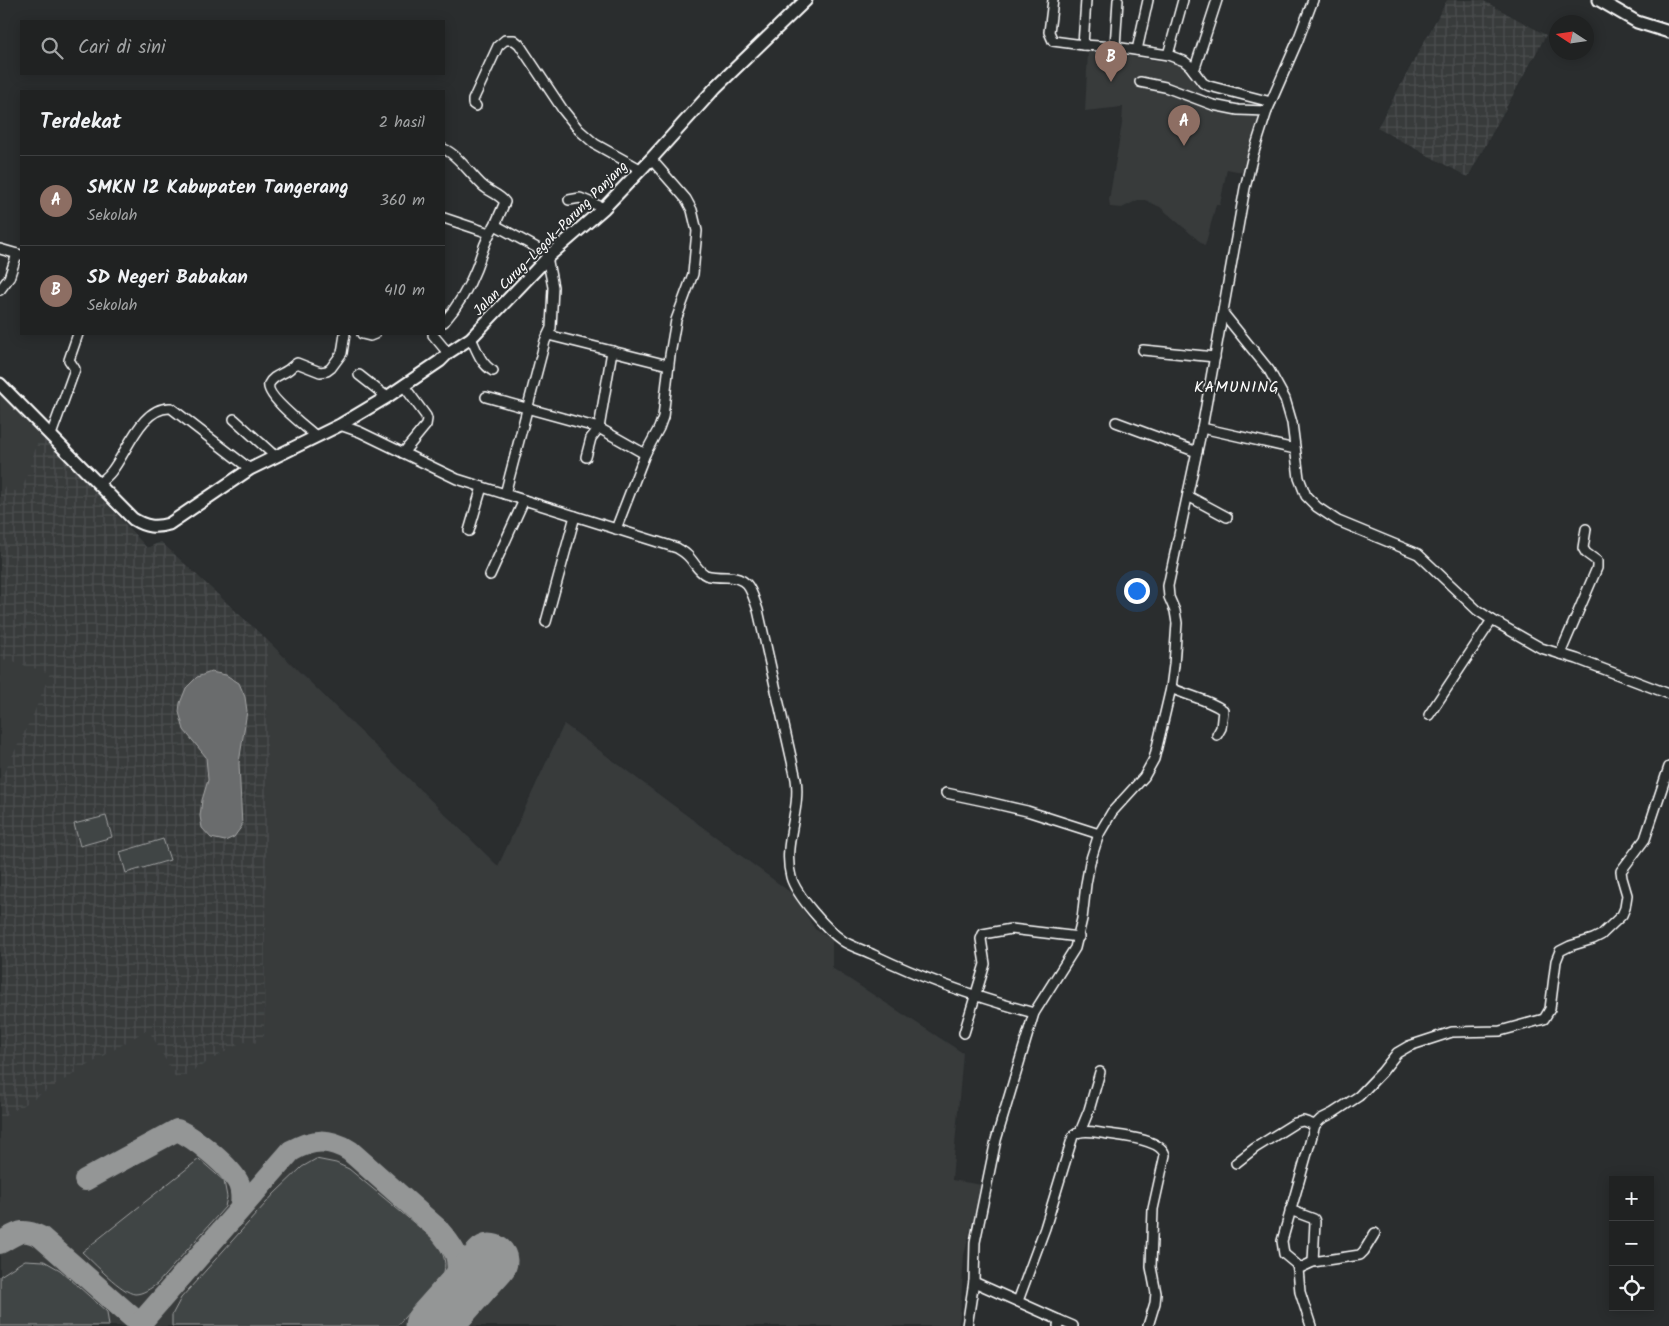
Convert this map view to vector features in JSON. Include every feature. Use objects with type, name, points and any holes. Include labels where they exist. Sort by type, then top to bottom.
[{"type":"main road","name":"Jalan Curug–Legok–Parung Panjang","points":[[0,384],[133,519],[148,527],[170,524],[250,469],[340,425],[387,397],[471,338],[548,256],[604,208],[716,87],[806,0]]},
{"type":"main road","points":[[1599,0],[1637,22],[1669,32]]},
{"type":"street","points":[[1054,0],[1050,32],[1051,39],[1056,42],[1115,47],[1168,55],[1184,61],[1209,86],[1271,102]]},
{"type":"street","points":[[1083,45],[1086,0]]},
{"type":"street","points":[[1115,47],[1118,0]]},
{"type":"street","points":[[1137,50],[1148,0]]},
{"type":"street","points":[[1168,55],[1183,0]]},
{"type":"street","points":[[1194,71],[1216,0]]},
{"type":"street","points":[[967,1326],[974,1282],[975,1242],[996,1140],[1034,1013],[1068,961],[1079,937],[1090,862],[1099,834],[1112,812],[1136,787],[1152,764],[1157,747],[1171,688],[1177,623],[1168,590],[1202,428],[1232,254],[1252,155],[1267,111],[1298,40],[1312,0]]},
{"type":"street","points":[[476,106],[473,104],[473,100],[498,46],[506,40],[514,40],[524,51],[563,110],[579,130],[595,144],[640,169]]},
{"type":"street","points":[[1140,82],[1165,87],[1238,110],[1267,111]]},
{"type":"street","points":[[445,149],[451,152],[482,186],[502,198],[505,202],[492,229],[476,271],[445,321]]},
{"type":"street","points":[[616,530],[645,454],[663,418],[668,365],[676,320],[693,274],[697,231],[692,210],[686,199],[651,159]]},
{"type":"street","points":[[570,200],[580,198],[604,208]]},
{"type":"street","points":[[445,218],[492,229],[548,256],[553,286],[551,324],[505,494]]},
{"type":"street","points":[[0,249],[19,255],[9,278],[0,290]]},
{"type":"street","points":[[1223,313],[1269,370],[1285,399],[1292,423],[1302,487],[1306,496],[1317,507],[1338,521],[1418,554],[1447,583],[1492,620],[1541,648],[1669,694]]},
{"type":"street","points":[[51,435],[74,369],[70,360],[78,335]]},
{"type":"street","points":[[316,436],[291,415],[268,389],[276,376],[297,362],[320,372],[331,368],[342,353],[345,335]]},
{"type":"street","points":[[433,335],[448,353]]},
{"type":"street","points":[[548,335],[668,365]]},
{"type":"street","points":[[471,338],[479,357],[493,371]]},
{"type":"street","points":[[1143,350],[1215,357]]},
{"type":"street","points":[[586,457],[591,438],[599,428],[612,352]]},
{"type":"street","points":[[359,375],[387,397]]},
{"type":"street","points":[[403,453],[426,425],[427,420],[404,386]]},
{"type":"street","points":[[486,397],[528,407],[556,417],[576,420],[599,428],[645,454]]},
{"type":"street","points":[[99,483],[111,472],[144,420],[153,412],[166,408],[171,408],[250,469]]},
{"type":"street","points":[[234,419],[276,457]]},
{"type":"street","points":[[1116,422],[1197,452]]},
{"type":"street","points":[[340,425],[360,432],[445,474],[677,548],[687,555],[700,571],[705,574],[741,579],[750,588],[758,610],[797,788],[798,797],[790,839],[788,862],[791,878],[800,894],[828,928],[844,942],[904,970],[975,996],[1034,1013]]},
{"type":"street","points":[[1202,428],[1295,449]]},
{"type":"street","points":[[470,531],[482,487]]},
{"type":"street","points":[[1188,496],[1227,517]]},
{"type":"street","points":[[490,575],[524,500]]},
{"type":"street","points":[[546,622],[575,516]]},
{"type":"street","points":[[1560,654],[1597,568],[1597,561],[1586,553],[1583,548],[1586,529]]},
{"type":"street","points":[[1429,715],[1492,620]]},
{"type":"street","points":[[1171,688],[1212,703],[1223,710],[1221,728],[1218,735]]},
{"type":"street","points":[[1311,1326],[1302,1297],[1298,1269],[1296,1264],[1284,1254],[1282,1241],[1315,1125],[1321,1119],[1359,1096],[1397,1053],[1409,1046],[1452,1032],[1500,1031],[1537,1022],[1546,1016],[1550,1009],[1556,961],[1560,951],[1600,935],[1617,920],[1625,908],[1627,895],[1622,871],[1645,840],[1669,767]]},
{"type":"street","points":[[946,794],[984,800],[1028,811],[1099,834]]},
{"type":"street","points":[[964,1033],[986,964],[981,939],[983,934],[1011,929],[1079,937]]},
{"type":"street","points":[[1080,1132],[1089,1110],[1100,1072]]},
{"type":"street","points":[[1236,1163],[1255,1148],[1294,1123],[1303,1121],[1315,1125]]},
{"type":"street","points":[[1018,1301],[1045,1228],[1073,1136],[1080,1132],[1093,1132],[1135,1138],[1152,1143],[1165,1152],[1165,1160],[1153,1209],[1151,1267],[1156,1293],[1148,1326]]},
{"type":"street","points":[[1290,1210],[1314,1219],[1313,1262]]},
{"type":"street","points":[[1298,1269],[1313,1262],[1360,1255],[1375,1233]]},
{"type":"street","points":[[974,1282],[1018,1301],[1059,1323],[1073,1326]]},
{"type":"shaded area","points":[[1447,0],[1482,0],[1546,35],[1468,177],[1377,128]]},
{"type":"shaded area","points":[[1088,50],[1181,64],[1206,99],[1262,107],[1242,172],[1227,169],[1220,205],[1216,205],[1205,246],[1160,207],[1145,200],[1138,200],[1122,208],[1110,207],[1109,200],[1122,124],[1123,107],[1085,111]]},
{"type":"shaded area","points":[[0,393],[41,432],[147,548],[161,542],[268,641],[498,866],[564,724],[794,895],[815,929],[832,940],[832,968],[963,1053],[952,1180],[982,1185],[964,1255],[958,1326],[0,1326]]},
{"type":"shaded area","points":[[41,432],[147,548],[161,542],[268,641],[264,1043],[242,1042],[177,1080],[148,1029],[0,1119],[0,780],[33,715],[50,673],[0,658],[0,486],[21,493]]},
{"type":"shaded area","points":[[211,672],[226,675],[239,683],[245,697],[247,711],[239,763],[242,826],[234,837],[225,841],[211,838],[202,828],[200,816],[202,800],[208,780],[206,757],[184,730],[179,712],[180,703],[186,688],[197,677]]},
{"type":"shaded area","points":[[106,816],[112,837],[80,846],[74,824]]},
{"type":"shaded area","points":[[163,839],[170,860],[126,873],[120,852]]},
{"type":"shaded area","points":[[199,1159],[224,1181],[227,1197],[225,1207],[157,1284],[141,1293],[129,1292],[115,1283],[82,1252]]},
{"type":"shaded area","points":[[316,1159],[336,1163],[349,1169],[436,1241],[442,1252],[444,1272],[397,1326],[172,1326],[172,1315],[181,1298],[274,1194],[302,1167]]},
{"type":"shaded area","points":[[25,1260],[44,1261],[60,1270],[107,1312],[109,1326],[0,1326],[0,1276]]},
{"type":"taxiway","points":[[85,1180],[177,1130],[202,1146],[235,1177],[241,1190],[241,1207]]},
{"type":"taxiway","points":[[138,1326],[291,1151],[314,1142],[328,1142],[350,1151],[438,1229],[452,1248],[458,1264],[455,1283],[448,1301],[433,1325]]},
{"type":"taxiway","points":[[0,1243],[20,1232],[29,1232],[41,1237],[142,1326]]},
{"type":"runway","points":[[432,1326],[490,1261]]},
{"type":"place","name":"SD Negeri Babakan","points":[[1111,82]]},
{"type":"place","name":"SMKN 12 Kabupaten Tangerang","points":[[1184,146]]},
{"type":"district","name":"KAMUNING","points":[[1237,386]]}]
